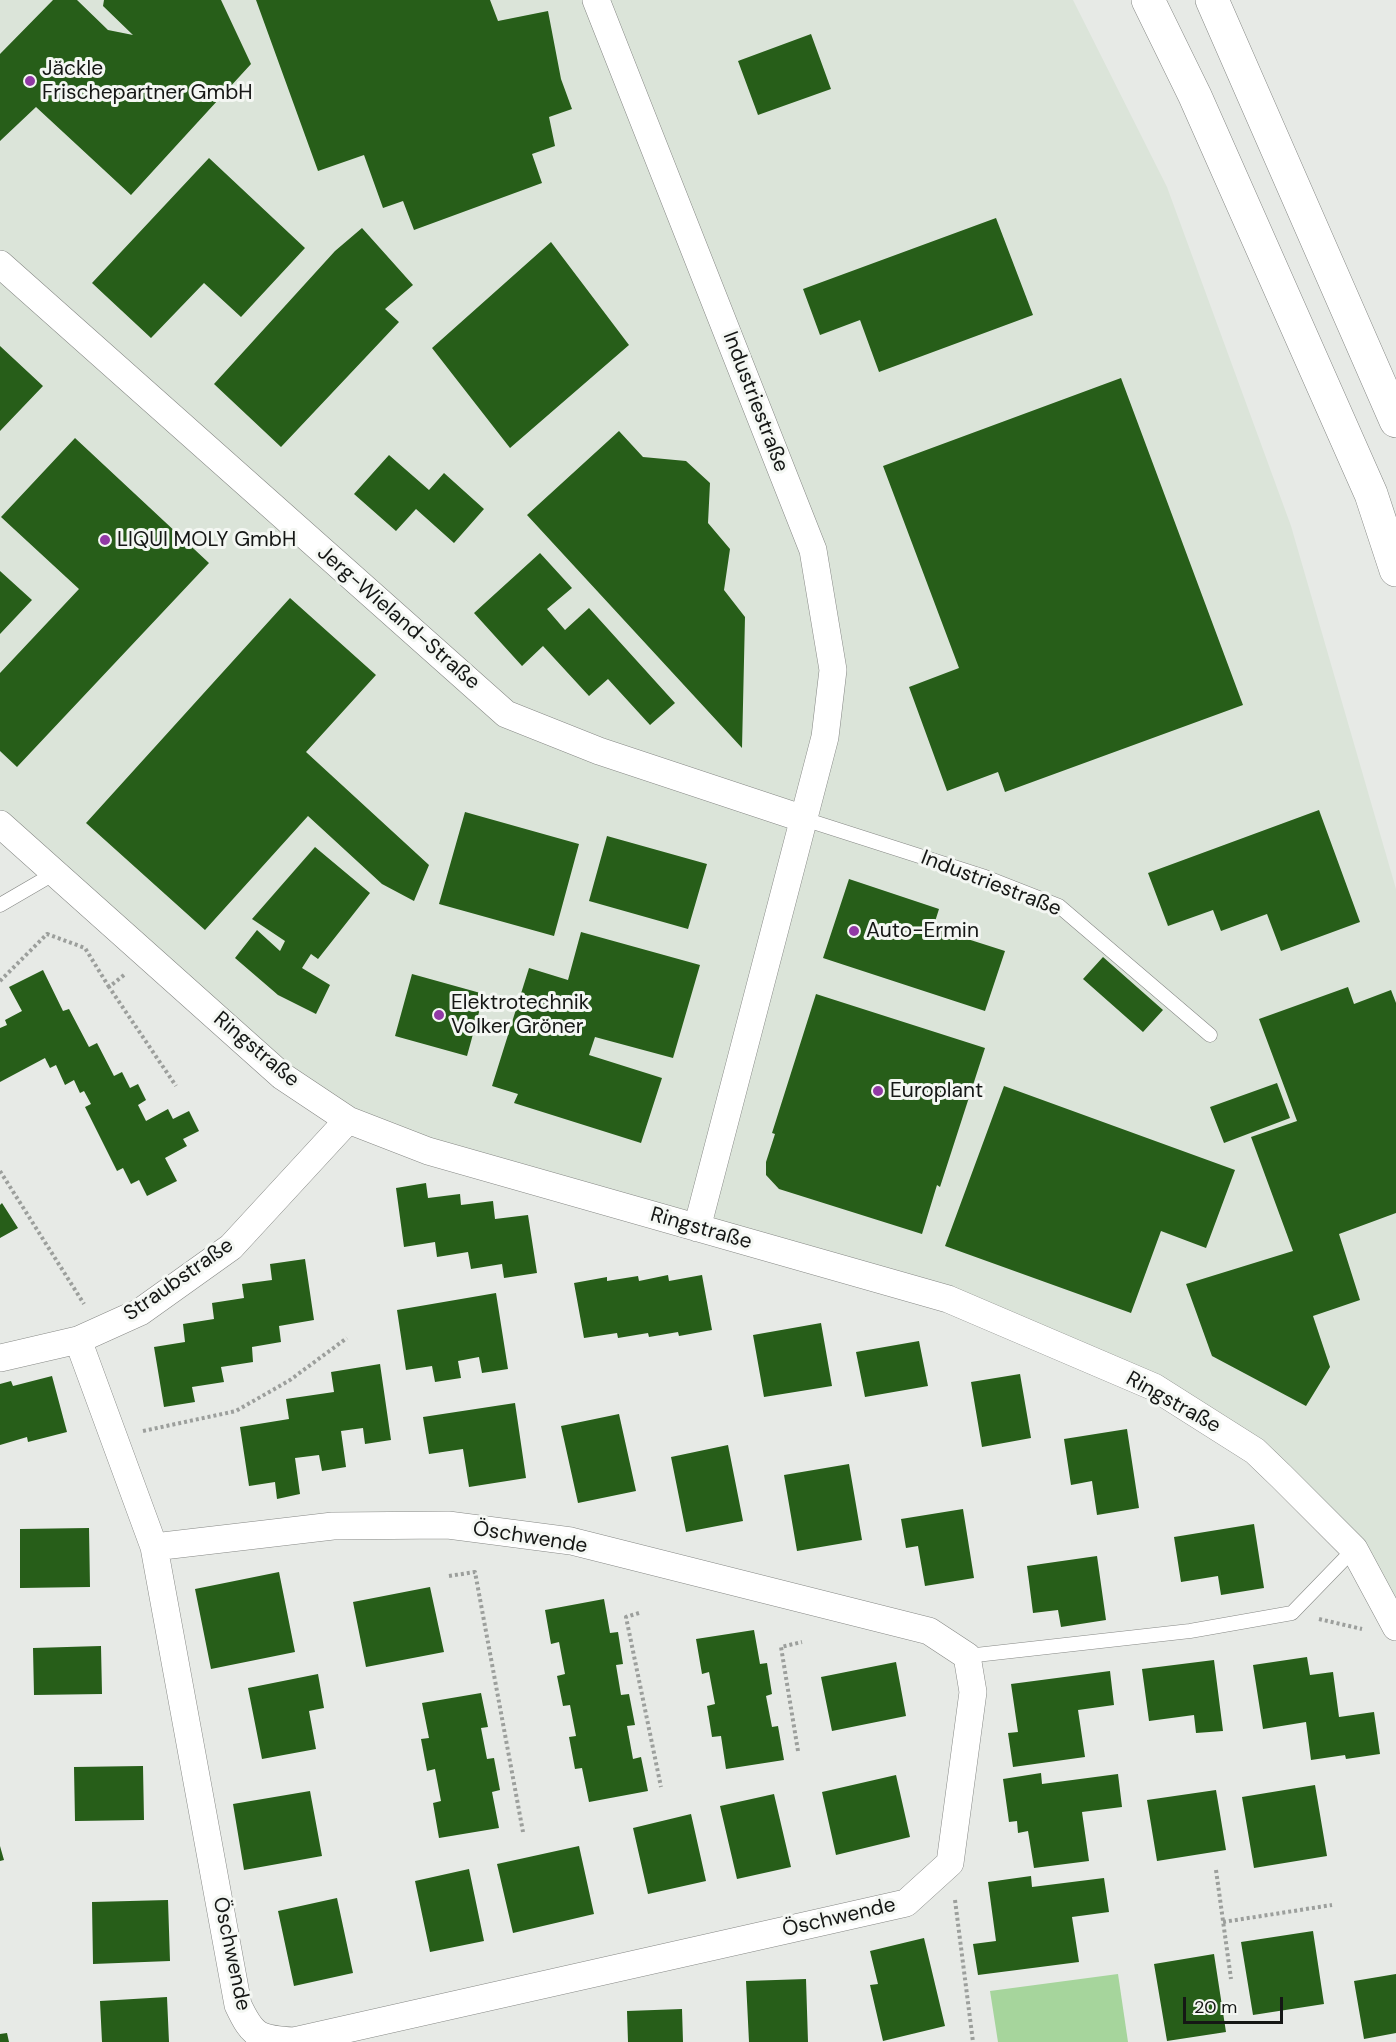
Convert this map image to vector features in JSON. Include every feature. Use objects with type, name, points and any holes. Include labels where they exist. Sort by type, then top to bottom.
[{"type":"highway","points":[[1148,0],[1195,96],[1371,494],[1396,570]]},
{"type":"highway","points":[[1212,0],[1396,421]]},
{"type":"street","name":"Industriestraße","points":[[596,0],[813,550],[833,670],[825,737],[697,1228]]},
{"type":"street","name":"Jerg-Wieland-Straße","points":[[0,264],[507,714],[599,751],[804,819]]},
{"type":"street","name":"Ringstraße","points":[[0,824],[282,1076],[348,1120],[428,1151],[948,1299],[1154,1387],[1255,1450],[1354,1549],[1384,1630]]},
{"type":"street","name":"Straubstraße","points":[[0,1358],[89,1335],[140,1312],[231,1247],[348,1120]]},
{"type":"street","name":"Öschwende","points":[[89,1335],[113,1437],[154,1546],[238,2005],[248,2028],[268,2040],[306,2038],[906,1903],[950,1863]]},
{"type":"street","name":"Öschwende","points":[[154,1546],[333,1526],[448,1525],[562,1540],[928,1631],[967,1656]]},
{"type":"street","points":[[950,1863],[973,1692],[967,1656]]},
{"type":"lane","name":"Industriestraße","points":[[804,819],[985,877],[1059,906],[1210,1035]]},
{"type":"lane","points":[[0,905],[55,873]]},
{"type":"lane","points":[[967,1656],[1190,1631],[1292,1613],[1354,1549]]},
{"type":"path","points":[[0,981],[47,934],[85,948],[176,1086]]},
{"type":"path","points":[[109,987],[148,956]]},
{"type":"path","points":[[0,1171],[89,1335]]},
{"type":"path","points":[[113,1437],[236,1412],[290,1380],[347,1338]]},
{"type":"path","points":[[449,1576],[475,1572],[523,1832]]},
{"type":"path","points":[[1292,1613],[1384,1630]]},
{"type":"path","points":[[639,1614],[626,1617],[661,1787]]},
{"type":"path","points":[[798,1751],[781,1647],[802,1641]]},
{"type":"path","points":[[950,1863],[973,2042]]},
{"type":"path","points":[[1216,1870],[1231,1979]]},
{"type":"path","points":[[1223,1922],[1332,1905]]},
{"type":"shaded area","points":[[0,0],[1073,0],[1167,187],[1291,526],[1396,889],[1396,1627],[1354,1549],[1255,1451],[948,1299],[348,1120],[0,824]]},
{"type":"green space","points":[[1118,1974],[1128,2042],[998,2042],[990,1991]]},
{"type":"building","points":[[53,0],[77,0],[108,30],[133,35],[103,6],[104,0],[221,0],[251,64],[131,195],[36,107],[0,141],[0,54]]},
{"type":"building","points":[[256,0],[490,0],[498,21],[548,11],[561,79],[572,109],[549,117],[555,146],[532,154],[542,183],[414,230],[403,201],[383,208],[364,155],[318,171]]},
{"type":"building","points":[[811,34],[831,89],[758,115],[738,61]]},
{"type":"building","points":[[209,158],[305,248],[241,317],[204,283],[151,338],[92,283]]},
{"type":"building","points":[[996,218],[1033,315],[879,372],[860,320],[820,335],[803,289]]},
{"type":"building","points":[[362,228],[413,285],[385,309],[399,322],[281,447],[214,384],[335,251]]},
{"type":"building","points":[[551,242],[629,345],[510,448],[432,348]]},
{"type":"building","points":[[0,346],[43,386],[0,431]]},
{"type":"building","points":[[1121,378],[1243,705],[1005,792],[998,772],[947,791],[909,687],[959,668],[883,466]]},
{"type":"building","points":[[619,431],[643,457],[686,461],[710,483],[708,523],[730,549],[724,590],[745,617],[742,748],[527,515]]},
{"type":"building","name":"LIQUI MOLY GmbH","points":[[75,438],[209,563],[17,767],[0,751],[0,673],[79,589],[1,517]]},
{"type":"building","points":[[389,455],[429,490],[444,473],[484,509],[454,543],[416,509],[396,531],[354,494]]},
{"type":"building","points":[[540,553],[572,588],[547,609],[565,630],[589,608],[675,703],[650,725],[608,679],[589,696],[543,646],[522,666],[474,613]]},
{"type":"building","points":[[0,571],[32,600],[0,634]]},
{"type":"building","points":[[290,598],[376,675],[306,752],[429,865],[414,901],[382,884],[308,816],[205,930],[86,823]]},
{"type":"building","points":[[1319,810],[1360,922],[1281,951],[1267,914],[1221,931],[1213,910],[1168,926],[1148,873]]},
{"type":"building","points":[[465,812],[579,844],[554,936],[439,904]]},
{"type":"building","points":[[607,836],[707,864],[688,929],[589,901]]},
{"type":"building","points":[[315,847],[370,893],[318,959],[311,954],[302,968],[330,985],[316,1014],[278,995],[235,958],[257,930],[280,951],[285,941],[252,919]]},
{"type":"building","points":[[849,879],[939,909],[933,928],[1005,951],[985,1011],[823,958]]},
{"type":"building","points":[[581,932],[700,965],[673,1058],[595,1037],[589,1055],[662,1078],[641,1143],[514,1103],[518,1094],[492,1086],[529,968],[568,980]]},
{"type":"building","points":[[1103,957],[1163,1010],[1143,1032],[1083,979]]},
{"type":"building","points":[[43,970],[63,1011],[69,1009],[89,1047],[97,1043],[114,1076],[122,1072],[130,1088],[138,1084],[146,1100],[138,1105],[146,1121],[168,1109],[173,1119],[189,1111],[199,1131],[183,1139],[187,1146],[165,1158],[177,1181],[147,1196],[139,1180],[131,1184],[123,1168],[117,1171],[85,1107],[91,1104],[84,1091],[80,1093],[74,1080],[65,1085],[56,1065],[50,1068],[45,1058],[0,1082],[0,1028],[7,1025],[5,1020],[22,1011],[9,987]]},
{"type":"building","name":"Elektrotechnik Volker Gröner","points":[[412,974],[484,994],[467,1056],[395,1036]]},
{"type":"building","points":[[1348,987],[1354,1004],[1391,990],[1396,1003],[1396,1213],[1339,1234],[1360,1300],[1313,1316],[1330,1367],[1306,1406],[1212,1356],[1186,1284],[1293,1251],[1251,1137],[1297,1121],[1259,1019]]},
{"type":"building","name":"Europlant","points":[[816,994],[985,1048],[940,1187],[937,1185],[922,1234],[779,1189],[766,1175],[766,1162],[775,1134],[772,1133]]},
{"type":"building","points":[[1277,1083],[1290,1118],[1224,1143],[1210,1107]]},
{"type":"building","points":[[1004,1086],[1235,1170],[1206,1248],[1161,1231],[1131,1313],[945,1246]]},
{"type":"building","points":[[426,1183],[428,1198],[460,1194],[461,1205],[493,1201],[495,1219],[528,1215],[537,1273],[504,1278],[502,1264],[471,1269],[468,1252],[437,1257],[435,1242],[404,1247],[396,1188]]},
{"type":"building","points":[[2,1203],[18,1228],[0,1238],[0,1205]]},
{"type":"building","points":[[305,1259],[314,1320],[279,1326],[281,1342],[252,1347],[253,1362],[221,1367],[224,1382],[192,1387],[195,1402],[164,1407],[154,1347],[185,1342],[183,1324],[214,1319],[212,1303],[244,1298],[242,1284],[272,1280],[270,1264]]},
{"type":"building","points":[[668,1275],[669,1281],[702,1275],[712,1330],[679,1336],[678,1332],[649,1337],[648,1333],[618,1338],[617,1333],[584,1338],[574,1283],[607,1277],[607,1281],[638,1276],[639,1281]]},
{"type":"building","points":[[496,1293],[508,1369],[482,1373],[479,1357],[458,1361],[461,1378],[435,1382],[432,1366],[406,1370],[397,1310]]},
{"type":"building","points":[[821,1323],[832,1386],[764,1397],[753,1335]]},
{"type":"building","points":[[919,1341],[928,1386],[865,1397],[856,1352]]},
{"type":"building","points":[[380,1364],[391,1440],[365,1444],[363,1428],[341,1431],[346,1467],[322,1471],[319,1455],[295,1458],[300,1494],[277,1499],[275,1482],[249,1486],[240,1427],[289,1419],[286,1399],[334,1392],[331,1372]]},
{"type":"building","points":[[1020,1374],[1031,1438],[982,1447],[971,1382]]},
{"type":"building","points":[[52,1376],[67,1432],[28,1442],[27,1437],[0,1445],[0,1384],[11,1381],[13,1386]]},
{"type":"building","points":[[515,1403],[526,1478],[469,1487],[463,1449],[429,1454],[423,1417]]},
{"type":"building","points":[[619,1414],[636,1491],[578,1503],[561,1426]]},
{"type":"building","points":[[1127,1429],[1139,1508],[1097,1515],[1092,1481],[1071,1485],[1064,1439]]},
{"type":"building","points":[[728,1445],[743,1521],[686,1532],[671,1457]]},
{"type":"building","points":[[849,1464],[862,1540],[797,1551],[784,1475]]},
{"type":"building","points":[[963,1509],[974,1578],[925,1586],[918,1546],[906,1548],[901,1519]]},
{"type":"building","points":[[1254,1524],[1264,1588],[1221,1595],[1218,1576],[1181,1582],[1174,1537]]},
{"type":"building","points":[[89,1528],[90,1587],[20,1588],[20,1529]]},
{"type":"building","points":[[1097,1556],[1106,1620],[1061,1627],[1058,1610],[1033,1613],[1027,1566]]},
{"type":"building","points":[[279,1572],[295,1652],[211,1669],[195,1589]]},
{"type":"building","points":[[430,1587],[444,1652],[366,1667],[353,1602]]},
{"type":"building","points":[[604,1599],[610,1633],[618,1632],[623,1664],[616,1665],[621,1695],[629,1694],[635,1725],[627,1726],[633,1759],[641,1757],[648,1791],[589,1802],[582,1768],[575,1769],[569,1737],[576,1736],[570,1705],[563,1706],[557,1676],[565,1674],[559,1642],[551,1644],[545,1610]]},
{"type":"building","points":[[754,1630],[760,1664],[767,1663],[772,1694],[766,1696],[772,1727],[778,1726],[784,1760],[726,1769],[721,1736],[712,1737],[707,1706],[715,1704],[709,1672],[702,1674],[696,1639]]},
{"type":"building","points":[[101,1646],[102,1694],[34,1695],[33,1648]]},
{"type":"building","points":[[1307,1657],[1310,1675],[1333,1672],[1339,1717],[1374,1712],[1380,1754],[1346,1759],[1345,1755],[1311,1760],[1306,1722],[1263,1729],[1253,1665]]},
{"type":"building","points":[[1214,1660],[1223,1731],[1196,1733],[1194,1715],[1149,1721],[1142,1669]]},
{"type":"building","points":[[896,1662],[906,1716],[832,1731],[821,1677]]},
{"type":"building","points":[[1110,1671],[1114,1705],[1078,1710],[1085,1757],[1013,1767],[1008,1733],[1018,1732],[1011,1684]]},
{"type":"building","points":[[318,1674],[324,1708],[309,1711],[316,1749],[262,1759],[248,1688]]},
{"type":"building","points":[[481,1693],[488,1727],[481,1728],[487,1759],[494,1758],[500,1790],[492,1792],[499,1828],[439,1838],[433,1803],[441,1801],[435,1769],[427,1771],[421,1739],[429,1738],[422,1703]]},
{"type":"building","points":[[143,1766],[144,1820],[75,1821],[74,1767]]},
{"type":"building","points":[[1041,1773],[1042,1784],[1118,1774],[1122,1807],[1082,1812],[1089,1861],[1034,1868],[1028,1831],[1018,1833],[1017,1821],[1009,1822],[1003,1779]]},
{"type":"building","points":[[896,1775],[910,1837],[836,1855],[822,1792]]},
{"type":"building","points":[[1315,1785],[1327,1856],[1254,1868],[1242,1797]]},
{"type":"building","points":[[1216,1790],[1226,1850],[1157,1861],[1147,1800]]},
{"type":"building","points":[[310,1791],[322,1856],[244,1870],[233,1804]]},
{"type":"building","points":[[774,1794],[791,1867],[737,1879],[720,1806]]},
{"type":"building","points":[[691,1814],[706,1881],[648,1894],[633,1828]]},
{"type":"building","points":[[0,1846],[4,1860],[0,1861]]},
{"type":"building","points":[[579,1846],[594,1914],[513,1933],[497,1864]]},
{"type":"building","points":[[469,1869],[484,1941],[430,1952],[415,1881]]},
{"type":"building","points":[[1031,1876],[1032,1887],[1104,1878],[1109,1912],[1072,1917],[1079,1962],[978,1975],[973,1944],[996,1941],[988,1882]]},
{"type":"building","points":[[337,1898],[353,1973],[294,1986],[278,1911]]},
{"type":"building","points":[[168,1900],[170,1961],[93,1964],[92,1902]]},
{"type":"building","points":[[1313,1931],[1324,2004],[1253,2015],[1241,1942]]},
{"type":"building","points":[[924,1938],[945,2026],[883,2041],[870,1985],[878,1984],[870,1951]]},
{"type":"building","points":[[1214,1954],[1226,2032],[1167,2041],[1154,1964]]},
{"type":"building","points":[[1396,1974],[1396,2033],[1364,2039],[1354,1981]]},
{"type":"building","points":[[806,1979],[808,2042],[749,2042],[746,1981]]},
{"type":"building","points":[[167,1997],[169,2042],[102,2042],[100,2001]]},
{"type":"building","points":[[682,2009],[683,2042],[628,2042],[627,2011]]},
{"type":"building","points":[[7,2033],[9,2042],[0,2042],[0,2034]]},
{"type":"place","name":"Jäckle Frischepartner GmbH","points":[[30,81]]},
{"type":"place","name":"LIQUI MOLY GmbH","points":[[105,540]]},
{"type":"place","name":"Auto-Ermin","points":[[854,931]]},
{"type":"place","name":"Elektrotechnik Volker Gröner","points":[[439,1015]]},
{"type":"place","name":"Europlant","points":[[878,1091]]}]
